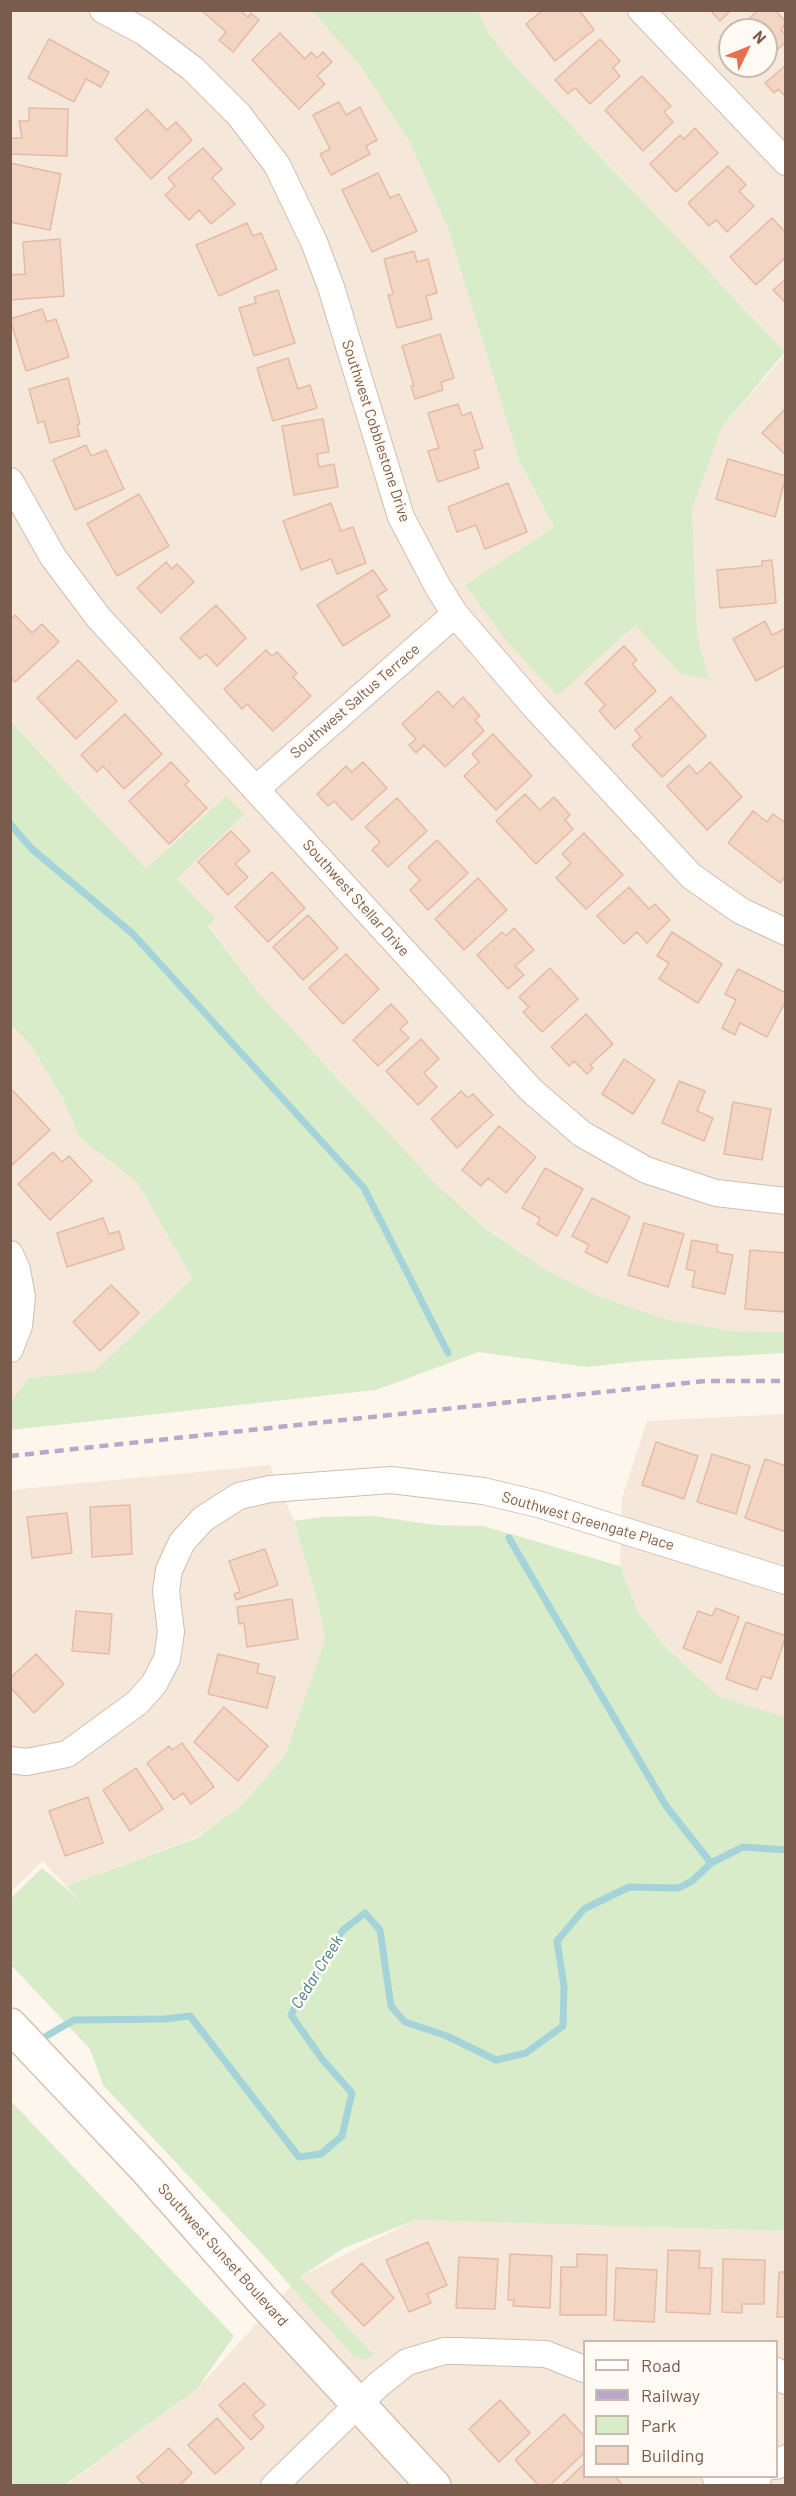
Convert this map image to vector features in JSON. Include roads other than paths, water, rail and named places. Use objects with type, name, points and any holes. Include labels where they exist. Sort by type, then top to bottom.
[{"type":"main road","name":"Southwest Sunset Boulevard","points":[[10,2025],[148,2171],[261,2299],[434,2486]]},
{"type":"street","name":"Southwest Cobblestone Drive","points":[[103,10],[144,32],[193,69],[256,135],[277,165],[314,242],[331,287],[401,517],[455,614],[534,706],[692,876],[741,911],[786,932]]},
{"type":"street","points":[[641,10],[786,162]]},
{"type":"street","name":"Southwest Stellar Drive","points":[[10,481],[53,557],[92,609],[531,1090],[582,1134],[646,1170],[685,1184],[747,1199],[786,1201]]},
{"type":"street","name":"Southwest Saltus Terrace","points":[[256,789],[455,614]]},
{"type":"street","points":[[10,1254],[17,1270],[22,1297],[20,1326],[10,1350]]},
{"type":"street","name":"Southwest Greengate Place","points":[[10,1760],[27,1762],[67,1754],[142,1697],[154,1684],[167,1659],[171,1632],[166,1592],[169,1570],[182,1542],[203,1519],[239,1496],[260,1491],[391,1480],[483,1491],[538,1504],[786,1581]]},
{"type":"street","points":[[274,2486],[358,2404],[407,2362],[444,2352],[546,2354],[583,2368]]},
{"type":"street","points":[[725,2478],[741,2481],[752,2478]]},
{"type":"waterway","points":[[10,824],[32,849],[133,934],[364,1188],[448,1353]]},
{"type":"waterway","points":[[509,1538],[666,1806],[711,1863]]},
{"type":"waterway","name":"Cedar Creek","points":[[36,2042],[74,2020],[165,2019],[190,2016],[299,2157],[321,2154],[342,2136],[352,2093],[322,2059],[291,2015],[303,1991],[343,1930],[365,1913],[380,1930],[391,2006],[405,2022],[447,2036],[496,2060],[526,2053],[563,2026],[564,1986],[557,1941],[584,1909],[629,1887],[679,1888],[692,1881],[711,1863],[743,1847],[786,1850]]},
{"type":"railway","points":[[10,1456],[705,1381],[786,1381]]}]
